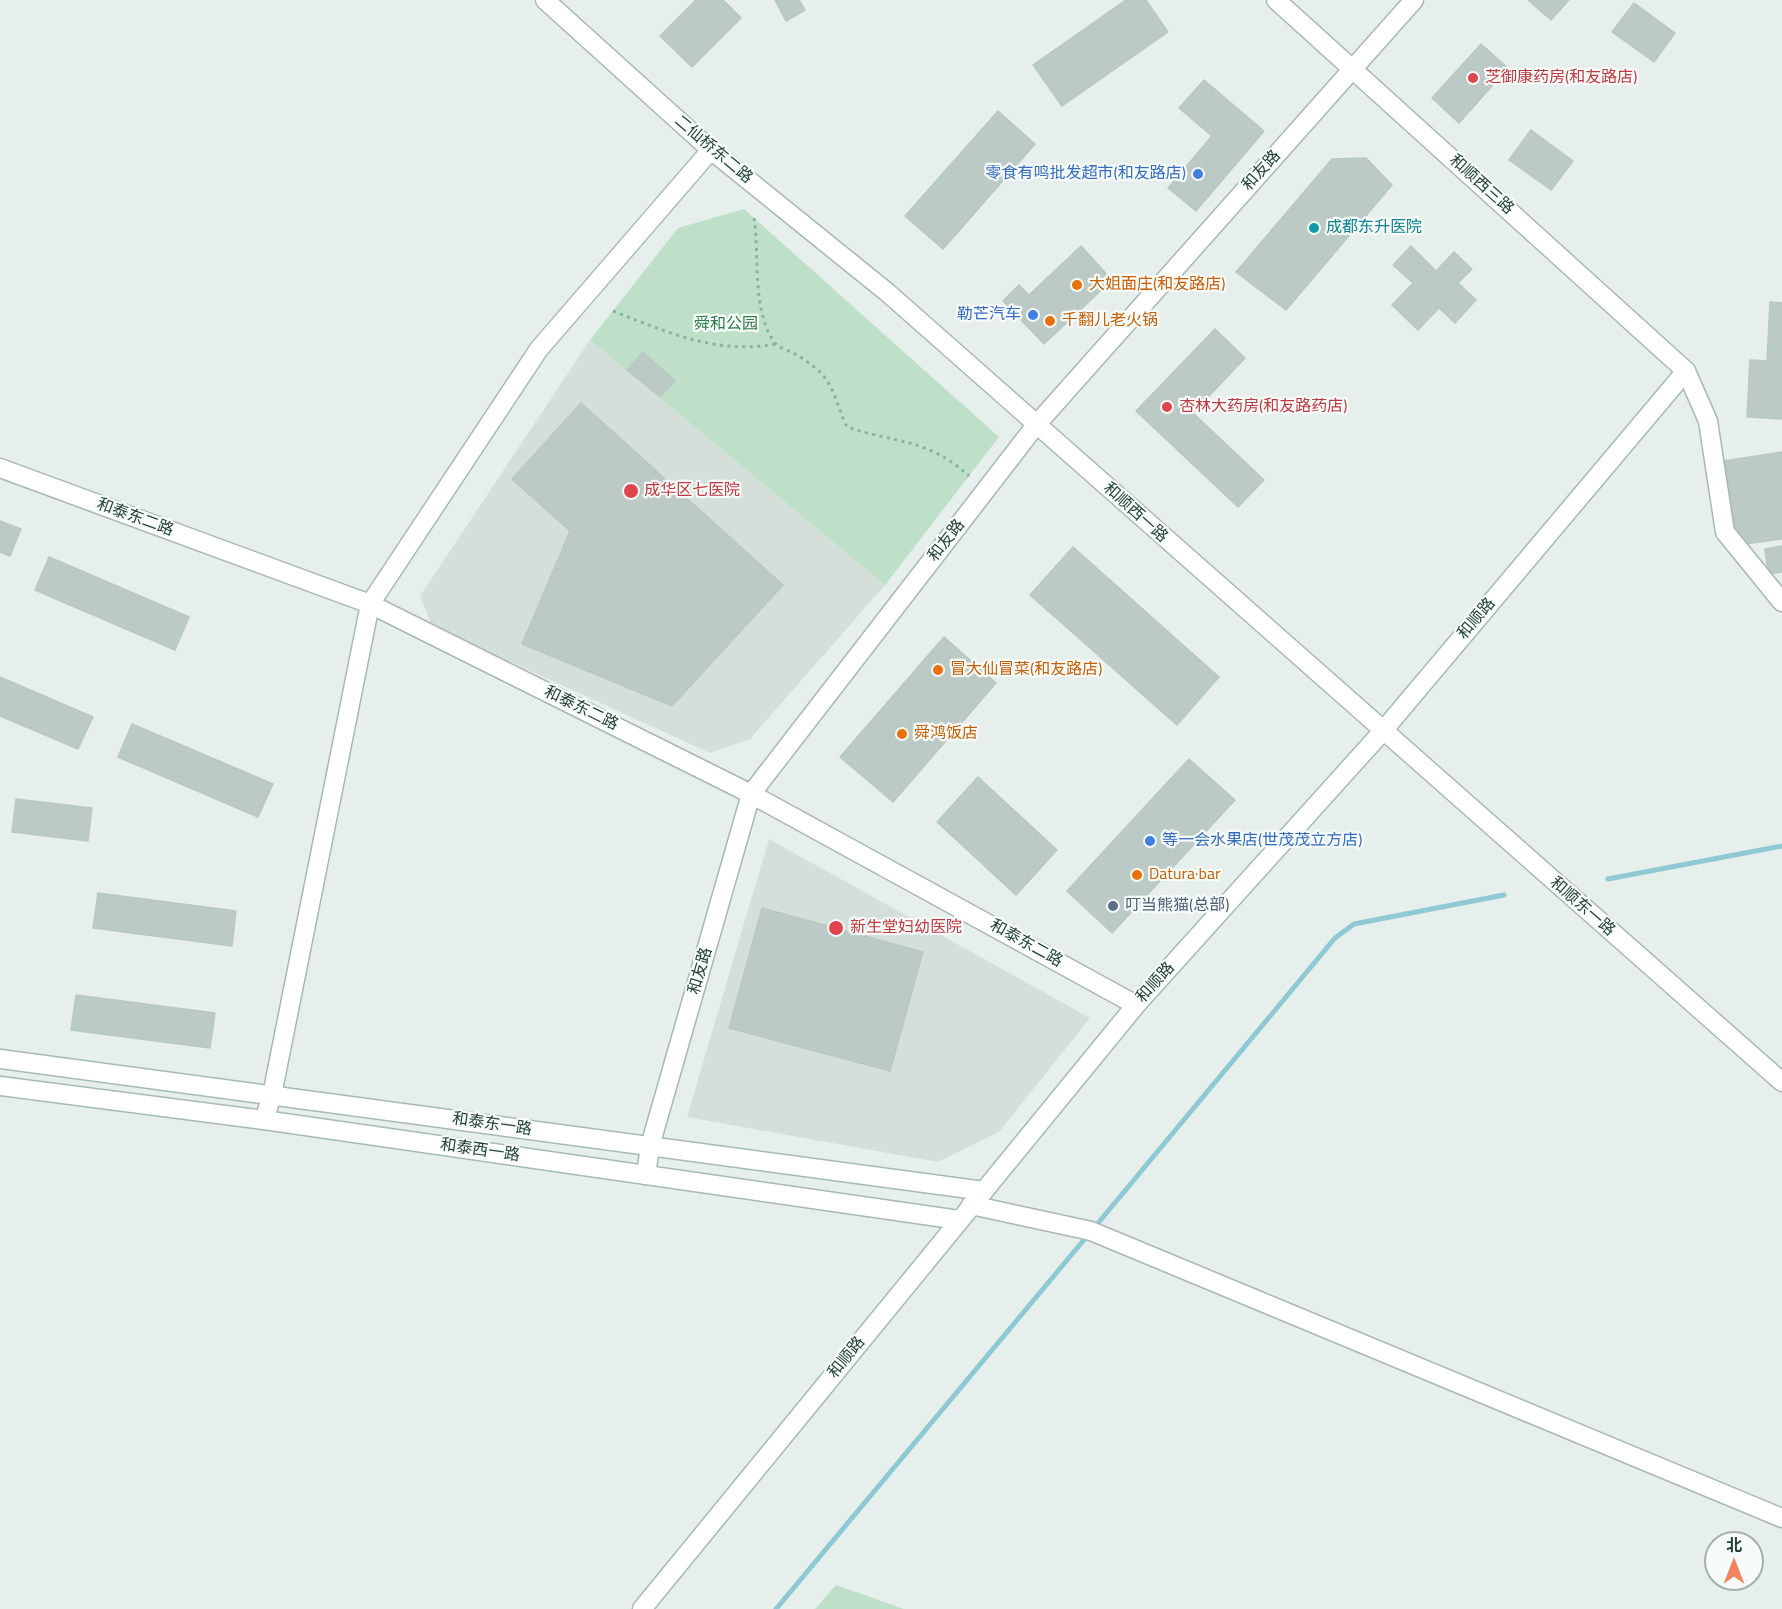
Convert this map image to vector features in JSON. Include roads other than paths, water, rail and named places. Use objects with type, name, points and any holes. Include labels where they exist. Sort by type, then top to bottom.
[{"type":"street","name":"二仙桥东二路","points":[[545,0],[711,150],[888,293]]},
{"type":"street","name":"和顺西三路","points":[[1276,0],[1686,371]]},
{"type":"street","name":"和友路","points":[[646,1175],[650,1146],[751,794],[1036,425],[1414,0]]},
{"type":"street","points":[[264,1120],[272,1095],[370,604],[539,349],[711,150]]},
{"type":"street","name":"和顺西一路","points":[[888,293],[1382,732]]},
{"type":"street","points":[[1686,371],[1707,421],[1725,532],[1782,602]]},
{"type":"street","name":"和顺路","points":[[642,1609],[1136,1005],[1382,732],[1686,371]]},
{"type":"street","name":"和泰东二路","points":[[0,468],[370,604],[751,794],[1136,1005]]},
{"type":"street","name":"和顺东一路","points":[[1382,732],[1782,1082]]},
{"type":"street","name":"和泰东一路","points":[[0,1059],[984,1191]]},
{"type":"street","name":"和泰西一路","points":[[0,1086],[264,1120],[959,1220]]},
{"type":"street","points":[[971,1205],[1090,1231],[1782,1518]]},
{"type":"waterway","points":[[1608,879],[1782,846]]},
{"type":"waterway","points":[[1094,1228],[1335,938],[1354,924],[1504,895]]},
{"type":"waterway","points":[[776,1609],[1088,1235]]},
{"type":"place","name":"芝御康药房(和友路店)","points":[[1473,78]]},
{"type":"place","name":"零食有鸣批发超市(和友路店)","points":[[1198,174]]},
{"type":"place","name":"成都东升医院","points":[[1314,228]]},
{"type":"place","name":"大姐面庄(和友路店)","points":[[1077,285]]},
{"type":"place","name":"勒芒汽车","points":[[1033,315]]},
{"type":"place","name":"千翻儿老火锅","points":[[1050,321]]},
{"type":"place","name":"杏林大药房(和友路药店)","points":[[1167,407]]},
{"type":"place","name":"成华区七医院","points":[[631,491]]},
{"type":"place","name":"冒大仙冒菜(和友路店)","points":[[938,670]]},
{"type":"place","name":"舜鸿饭店","points":[[902,734]]},
{"type":"place","name":"等一会水果店(世茂茂立方店)","points":[[1150,841]]},
{"type":"place","name":"Datura·bar","points":[[1137,875]]},
{"type":"place","name":"叮当熊猫(总部)","points":[[1113,906]]},
{"type":"place","name":"新生堂妇幼医院","points":[[836,928]]},
{"type":"park label","name":"舜和公园","points":[[726,325]]}]
